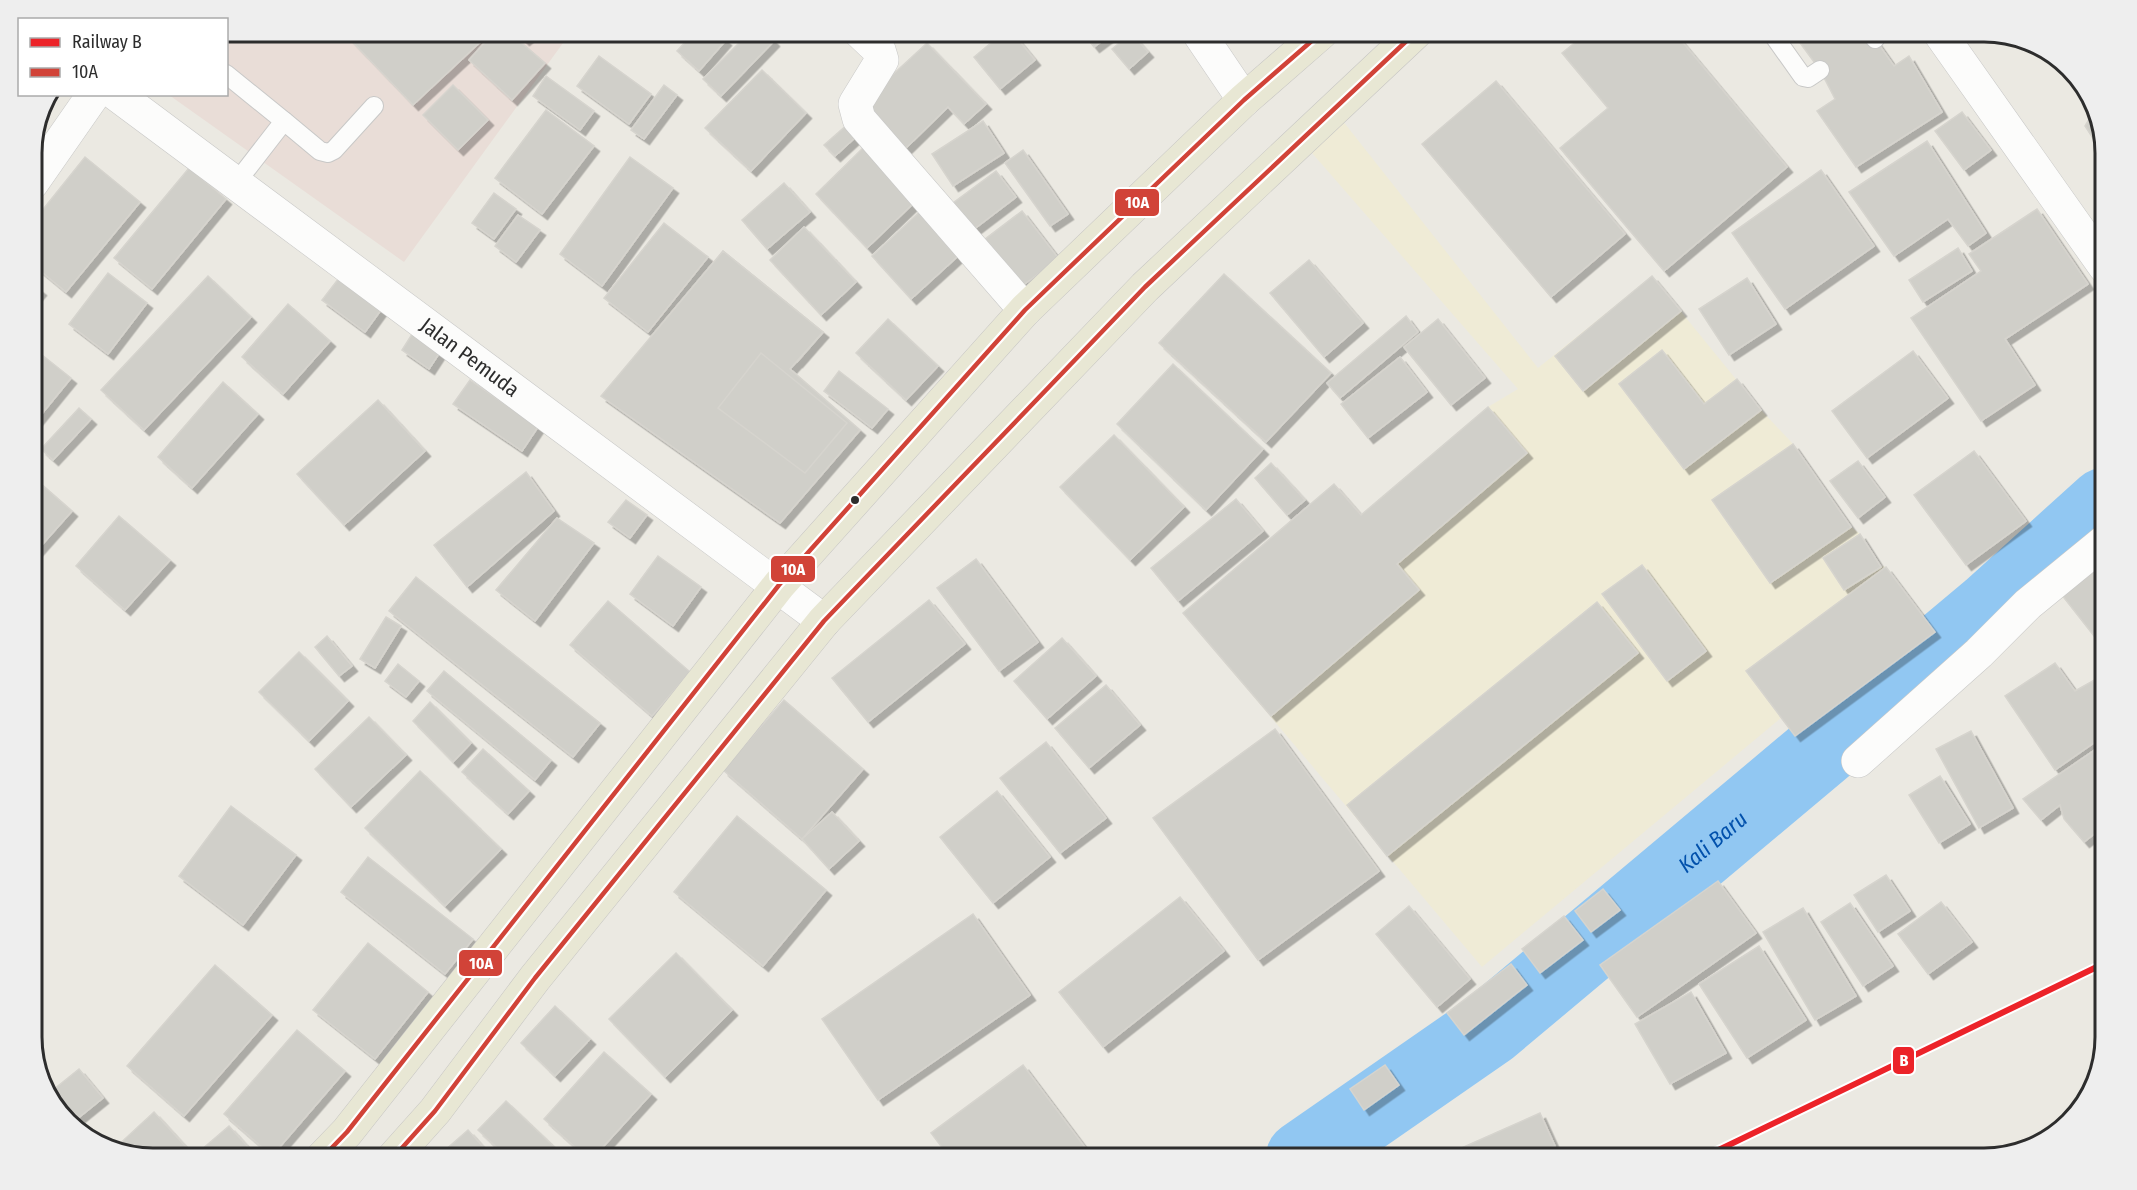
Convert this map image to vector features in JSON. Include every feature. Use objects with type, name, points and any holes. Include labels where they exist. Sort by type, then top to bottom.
[{"type":"main road","points":[[332,1148],[348,1132],[779,585],[1025,310],[1244,100],[1311,42]]},
{"type":"main road","points":[[402,1148],[435,1111],[535,978],[824,621],[1145,287],[1405,42]]},
{"type":"street","points":[[871,42],[879,50],[882,60],[855,104],[859,119],[1025,310]]},
{"type":"street","points":[[1205,42],[1244,100]]},
{"type":"street","points":[[1946,42],[2095,253]]},
{"type":"street","points":[[42,169],[93,96]]},
{"type":"street","name":"Jalan Pemuda","points":[[119,96],[779,585],[824,621]]},
{"type":"street","points":[[1858,761],[1979,653],[2028,604],[2095,549]]},
{"type":"lane","points":[[1778,42],[1803,77],[1808,78],[1820,70]]},
{"type":"lane","points":[[228,76],[320,151],[328,153],[334,150],[374,106]]},
{"type":"lane","points":[[236,183],[284,121]]},
{"type":"shaded area","points":[[228,42],[564,42],[404,262],[170,96],[228,96]]},
{"type":"shaded area","points":[[1342,120],[1538,368],[1652,276],[1761,410],[1793,444],[1851,527],[1860,534],[1881,566],[1886,567],[1935,632],[1795,736],[1781,718],[1482,967],[1183,613],[1334,484],[1361,515],[1488,407],[1518,389],[1312,153]]},
{"type":"building","points":[[353,42],[480,42],[413,105]]},
{"type":"building","points":[[485,42],[521,42],[545,63],[512,100],[469,60]]},
{"type":"building","points":[[685,42],[724,42],[699,71],[677,51]]},
{"type":"building","points":[[740,42],[773,42],[721,96],[703,79]]},
{"type":"building","points":[[992,42],[1020,42],[1035,60],[1000,89],[974,57]]},
{"type":"building","points":[[1090,42],[1101,42],[1094,47]]},
{"type":"building","points":[[1120,42],[1139,42],[1148,52],[1129,69],[1112,49]]},
{"type":"building","points":[[1576,42],[1682,42],[1787,167],[1664,271],[1560,148],[1608,108],[1562,53]]},
{"type":"building","points":[[1799,42],[1877,42],[1894,66],[1909,56],[1942,112],[1856,167],[1817,111],[1835,99],[1820,70]]},
{"type":"building","points":[[927,43],[986,104],[964,124],[948,107],[906,148],[863,102]]},
{"type":"building","points":[[599,56],[651,94],[629,124],[577,86]]},
{"type":"building","points":[[762,70],[806,113],[751,171],[705,128]]},
{"type":"building","points":[[546,76],[594,111],[580,130],[533,96]]},
{"type":"building","points":[[1496,81],[1625,234],[1551,297],[1422,144]]},
{"type":"building","points":[[453,85],[488,120],[458,150],[423,115]]},
{"type":"building","points":[[664,85],[677,95],[644,139],[631,130]]},
{"type":"building","points":[[546,110],[594,146],[542,214],[495,178]]},
{"type":"building","points":[[1962,112],[1991,150],[1964,170],[1935,131]]},
{"type":"building","points":[[2089,119],[2094,141],[2085,126]]},
{"type":"building","points":[[983,121],[1004,153],[953,186],[932,154]]},
{"type":"building","points":[[849,123],[859,134],[835,156],[824,145]]},
{"type":"building","points":[[1927,141],[1986,233],[1968,246],[1948,219],[1894,256],[1849,192]]},
{"type":"building","points":[[867,144],[919,198],[867,248],[816,194]]},
{"type":"building","points":[[1023,150],[1068,214],[1050,226],[1005,163]]},
{"type":"building","points":[[85,157],[140,202],[66,292],[42,272],[42,211]]},
{"type":"building","points":[[630,157],[673,188],[602,286],[560,254]]},
{"type":"building","points":[[189,168],[226,199],[152,289],[114,258]]},
{"type":"building","points":[[1821,170],[1874,246],[1785,309],[1732,233]]},
{"type":"building","points":[[996,171],[1016,197],[969,233],[949,206]]},
{"type":"building","points":[[784,183],[810,212],[767,249],[742,220]]},
{"type":"building","points":[[494,193],[516,209],[494,239],[472,223]]},
{"type":"building","points":[[928,204],[968,247],[911,299],[872,256]]},
{"type":"building","points":[[2037,209],[2088,284],[2005,339],[2035,385],[1981,421],[1911,318],[1981,271],[1969,254]]},
{"type":"building","points":[[1022,211],[1059,259],[1012,293],[976,246]]},
{"type":"building","points":[[518,215],[540,230],[516,262],[495,246]]},
{"type":"building","points":[[664,223],[708,257],[648,332],[604,298]]},
{"type":"building","points":[[804,227],[856,282],[821,315],[770,260]]},
{"type":"building","points":[[1958,248],[1972,271],[1923,302],[1909,280]]},
{"type":"building","points":[[723,251],[823,332],[797,362],[752,322],[686,394],[641,357]]},
{"type":"building","points":[[723,251],[823,332],[790,369],[860,430],[780,523],[601,396]]},
{"type":"building","points":[[1309,260],[1363,323],[1324,357],[1270,293]]},
{"type":"building","points":[[108,273],[147,303],[108,354],[69,324]]},
{"type":"building","points":[[1224,274],[1331,373],[1266,442],[1159,343]]},
{"type":"building","points":[[208,276],[251,317],[144,430],[101,390]]},
{"type":"building","points":[[1652,276],[1681,311],[1583,391],[1555,356]]},
{"type":"building","points":[[339,278],[381,310],[365,332],[322,300]]},
{"type":"building","points":[[1747,278],[1776,324],[1729,355],[1699,309]]},
{"type":"building","points":[[288,304],[330,341],[283,394],[242,357]]},
{"type":"building","points":[[1406,316],[1418,332],[1340,398],[1327,383]]},
{"type":"building","points":[[888,319],[938,366],[906,400],[856,353]]},
{"type":"building","points":[[1438,319],[1485,378],[1451,405],[1404,347]]},
{"type":"building","points":[[414,331],[442,349],[429,369],[402,350]]},
{"type":"building","points":[[1662,350],[1704,404],[1737,379],[1761,410],[1684,469],[1619,384]]},
{"type":"building","points":[[1913,351],[1948,398],[1867,458],[1832,411]]},
{"type":"building","points":[[761,353],[847,423],[805,473],[718,408]]},
{"type":"building","points":[[42,355],[71,378],[42,414]]},
{"type":"building","points":[[1400,357],[1427,392],[1368,438],[1341,404]]},
{"type":"building","points":[[1173,364],[1263,449],[1206,510],[1117,424]]},
{"type":"building","points":[[839,371],[888,409],[872,428],[824,391]]},
{"type":"building","points":[[470,380],[538,427],[522,451],[453,404]]},
{"type":"building","points":[[223,382],[258,414],[192,488],[158,457]]},
{"type":"building","points":[[378,400],[425,451],[344,525],[297,474]]},
{"type":"building","points":[[1488,407],[1527,453],[1397,564],[1419,590],[1271,716],[1183,613],[1334,484],[1361,515]]},
{"type":"building","points":[[79,408],[91,419],[53,460],[42,448]]},
{"type":"building","points":[[1114,435],[1184,507],[1130,560],[1060,487]]},
{"type":"building","points":[[1793,444],[1851,527],[1770,583],[1712,500]]},
{"type":"building","points":[[1974,451],[2026,521],[1966,565],[1914,495]]},
{"type":"building","points":[[1858,461],[1885,497],[1858,518],[1830,481]]},
{"type":"building","points":[[1271,463],[1305,500],[1287,515],[1255,478]]},
{"type":"building","points":[[526,472],[554,511],[467,587],[434,545]]},
{"type":"building","points":[[42,485],[72,511],[42,545]]},
{"type":"building","points":[[1236,499],[1263,531],[1178,601],[1151,568]]},
{"type":"building","points":[[626,500],[647,515],[630,538],[608,522]]},
{"type":"building","points":[[119,516],[170,560],[125,610],[76,566]]},
{"type":"building","points":[[557,518],[594,543],[535,621],[496,590]]},
{"type":"building","points":[[1860,534],[1881,567],[1844,590],[1823,558]]},
{"type":"building","points":[[658,556],[701,587],[673,626],[630,594]]},
{"type":"building","points":[[976,559],[1038,642],[999,671],[937,588]]},
{"type":"building","points":[[2095,563],[2094,636],[2054,585]]},
{"type":"building","points":[[1642,565],[1706,651],[1667,681],[1602,594]]},
{"type":"building","points":[[1886,567],[1935,632],[1795,736],[1746,671]]},
{"type":"building","points":[[416,577],[600,723],[573,757],[389,611]]},
{"type":"building","points":[[929,600],[965,644],[868,722],[832,678]]},
{"type":"building","points":[[608,601],[690,672],[652,716],[570,645]]},
{"type":"building","points":[[1597,602],[1638,653],[1387,856],[1347,805]]},
{"type":"building","points":[[386,617],[401,626],[375,668],[360,659]]},
{"type":"building","points":[[327,636],[352,666],[339,676],[315,647]]},
{"type":"building","points":[[1062,638],[1096,676],[1047,719],[1014,681]]},
{"type":"building","points":[[299,652],[348,701],[309,741],[259,692]]},
{"type":"building","points":[[2055,663],[2075,691],[2095,680],[2095,742],[2055,770],[2005,696]]},
{"type":"building","points":[[398,664],[419,681],[406,697],[385,681]]},
{"type":"building","points":[[444,671],[551,760],[535,780],[427,691]]},
{"type":"building","points":[[1106,685],[1140,725],[1089,768],[1055,728]]},
{"type":"building","points":[[784,700],[863,769],[802,839],[723,770]]},
{"type":"building","points":[[430,702],[471,743],[453,762],[413,721]]},
{"type":"building","points":[[369,717],[406,755],[351,807],[315,769]]},
{"type":"building","points":[[1275,729],[1379,871],[1258,960],[1153,818]]},
{"type":"building","points":[[1971,731],[2013,808],[1979,828],[1936,749]]},
{"type":"building","points":[[1046,742],[1106,818],[1060,853],[1000,778]]},
{"type":"building","points":[[483,749],[529,791],[508,814],[462,772]]},
{"type":"building","points":[[2095,750],[2095,833],[2084,842],[2064,819],[2060,805],[2041,820],[2023,799]]},
{"type":"building","points":[[420,771],[501,849],[445,906],[365,828]]},
{"type":"building","points":[[1940,776],[1970,824],[1939,843],[1909,795]]},
{"type":"building","points":[[997,791],[1050,857],[993,903],[940,837]]},
{"type":"building","points":[[231,806],[296,855],[243,925],[179,876]]},
{"type":"building","points":[[832,812],[859,841],[829,869],[802,839]]},
{"type":"building","points":[[737,816],[826,890],[763,966],[674,892]]},
{"type":"building","points":[[368,857],[473,939],[445,974],[341,892]]},
{"type":"building","points":[[1886,875],[1910,911],[1878,932],[1854,895]]},
{"type":"building","points":[[1718,881],[1756,933],[1637,1017],[1600,965]]},
{"type":"building","points":[[1603,889],[1620,910],[1591,932],[1575,911]]},
{"type":"building","points":[[1180,897],[1224,951],[1103,1047],[1059,992]]},
{"type":"building","points":[[1941,902],[1972,942],[1928,974],[1898,934]]},
{"type":"building","points":[[1850,903],[1893,966],[1863,986],[1821,922]]},
{"type":"building","points":[[1409,906],[1470,979],[1437,1007],[1376,934]]},
{"type":"building","points":[[1803,908],[1856,996],[1815,1020],[1763,932]]},
{"type":"building","points":[[973,914],[1030,995],[878,1100],[822,1019]]},
{"type":"building","points":[[1564,916],[1583,940],[1540,973],[1522,949]]},
{"type":"building","points":[[368,943],[428,992],[375,1059],[313,1010]]},
{"type":"building","points":[[1759,946],[1806,1020],[1747,1058],[1699,984]]},
{"type":"building","points":[[676,953],[732,1010],[665,1077],[609,1019]]},
{"type":"building","points":[[1511,964],[1527,985],[1464,1035],[1447,1013]]},
{"type":"building","points":[[215,965],[272,1015],[184,1116],[127,1066]]},
{"type":"building","points":[[1691,992],[1726,1053],[1670,1084],[1635,1024]]},
{"type":"building","points":[[555,1006],[590,1039],[555,1076],[521,1043]]},
{"type":"building","points":[[297,1030],[345,1071],[279,1148],[263,1148],[224,1114]]},
{"type":"building","points":[[604,1052],[651,1094],[602,1148],[576,1148],[544,1119]]},
{"type":"building","points":[[1023,1065],[1085,1148],[942,1148],[931,1133]]},
{"type":"building","points":[[1385,1065],[1399,1085],[1364,1110],[1350,1089]]},
{"type":"building","points":[[79,1069],[103,1098],[78,1119],[55,1089]]},
{"type":"building","points":[[506,1101],[555,1148],[497,1148],[478,1130]]},
{"type":"building","points":[[154,1112],[187,1148],[138,1147],[120,1143]]},
{"type":"building","points":[[1540,1113],[1555,1146],[1550,1148],[1461,1148]]},
{"type":"building","points":[[229,1126],[249,1148],[203,1148]]},
{"type":"building","points":[[468,1130],[484,1148],[447,1148]]},
{"type":"waterway","name":"Kali Baru","points":[[1317,1148],[1489,1029],[1990,609],[2095,514]]},
{"type":"rail line","name":"B","points":[[1723,1148],[2095,968]]},
{"type":"transit line","name":"10A","points":[[332,1148],[347,1132],[779,585],[1025,310],[1244,100],[1311,42]]},
{"type":"transit line","name":"10A","points":[[402,1148],[435,1111],[535,978],[824,621],[1145,287],[1405,42]]}]
